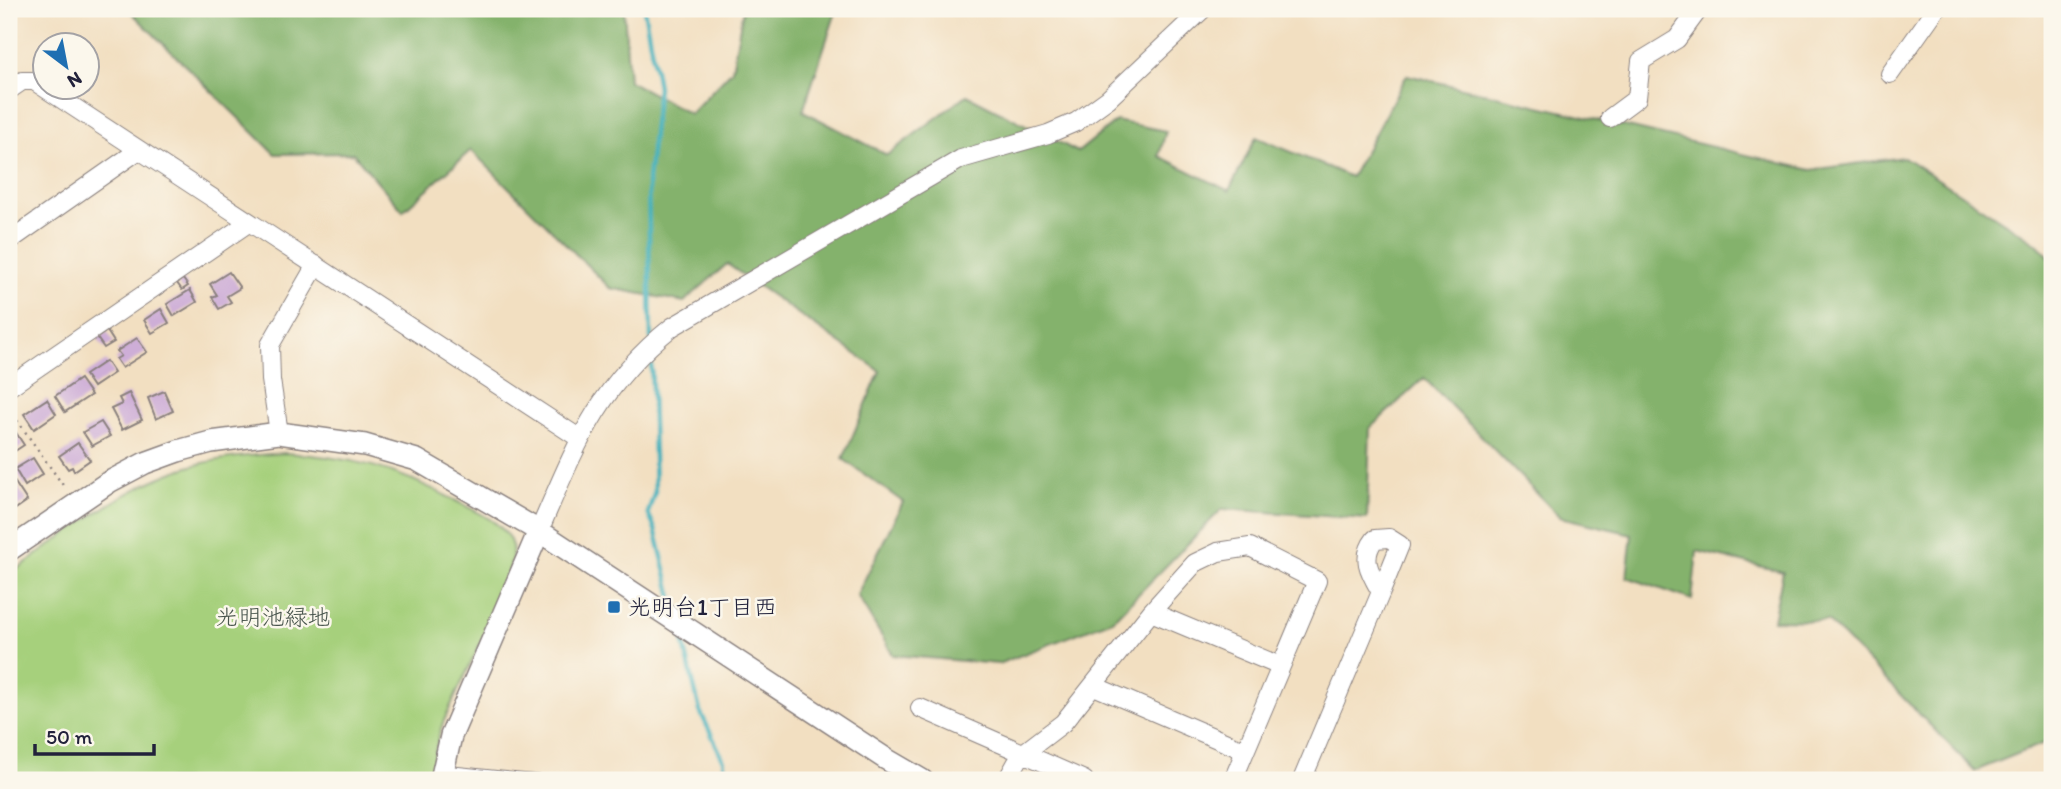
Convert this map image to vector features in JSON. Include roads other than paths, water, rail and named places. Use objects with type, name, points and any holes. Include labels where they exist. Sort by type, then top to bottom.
[{"type":"street","points":[[442,775],[451,736],[579,438],[619,376],[639,353],[672,327],[961,159],[1048,134],[1076,122],[1108,99],[1203,9]]},
{"type":"street","points":[[1610,118],[1637,98],[1642,61],[1677,39],[1699,9]]},
{"type":"street","points":[[1890,74],[1936,9]]},
{"type":"street","points":[[9,90],[22,81],[34,81],[579,438]]},
{"type":"street","points":[[9,240],[139,150]]},
{"type":"street","points":[[9,387],[248,223]]},
{"type":"street","points":[[279,433],[271,380],[270,345],[316,264]]},
{"type":"street","points":[[9,550],[74,503],[145,463],[211,442],[279,433],[365,445],[417,460],[539,531],[886,760],[922,780]]},
{"type":"street","points":[[1007,780],[1021,755],[1063,723],[1151,612],[1195,563],[1217,552],[1250,547],[1317,581],[1233,780]]},
{"type":"street","points":[[1302,780],[1381,592]]},
{"type":"street","points":[[1151,612],[1280,666]]},
{"type":"street","points":[[1094,686],[1244,750]]},
{"type":"street","points":[[920,708],[1021,755],[1084,780]]},
{"type":"lane","points":[[442,775],[538,780]]},
{"type":"waterway","points":[[644,9],[658,87],[648,180],[651,338]]},
{"type":"waterway","points":[[651,354],[655,491],[648,513],[655,529],[676,613]]},
{"type":"waterway","points":[[681,632],[700,711],[723,759],[726,780]]},
{"type":"place","name":"光明台1丁目西","points":[[614,607]]},
{"type":"park label","name":"光明池緑地","points":[[273,617]]}]
